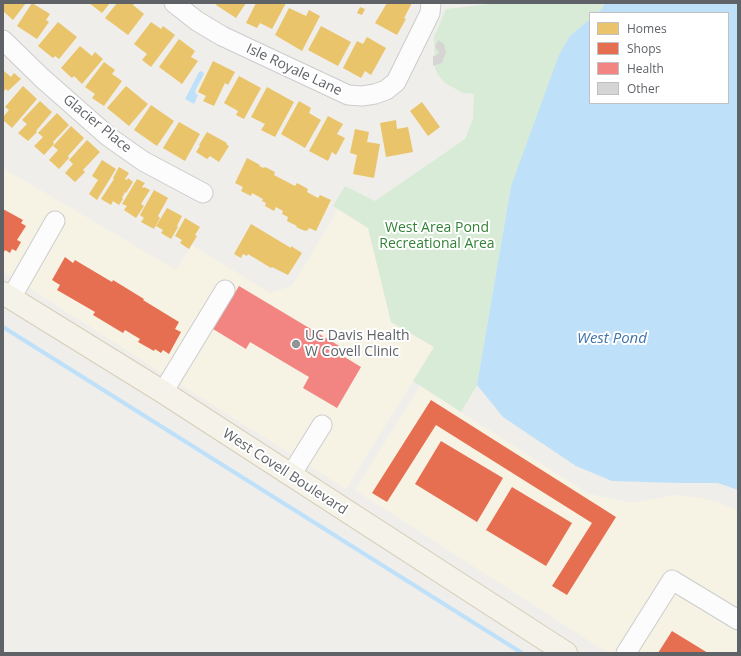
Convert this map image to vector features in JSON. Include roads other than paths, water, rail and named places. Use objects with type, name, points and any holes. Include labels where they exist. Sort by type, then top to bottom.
[{"type":"main road","name":"West Covell Boulevard","points":[[7,295],[163,392],[566,653]]},
{"type":"street","name":"Isle Royale Lane","points":[[174,3],[222,36],[348,95],[362,96],[375,94],[386,90],[396,82],[430,13],[432,3]]},
{"type":"street","name":"Glacier Place","points":[[3,40],[42,78],[110,137],[143,161],[203,193]]},
{"type":"street","points":[[7,295],[55,221]]},
{"type":"street","points":[[163,392],[225,290]]},
{"type":"street","points":[[290,475],[322,425]]},
{"type":"street","points":[[626,653],[672,580],[738,620]]},
{"type":"water","name":"West Pond","points":[[605,3],[738,3],[738,490],[718,483],[612,481],[576,466],[503,417],[477,385],[511,186],[559,55],[570,36],[589,20],[589,104],[729,104],[729,12],[598,12],[602,9]]},
{"type":"water","points":[[202,71],[204,74],[195,91],[198,95],[194,104],[185,99],[199,72]]},
{"type":"waterway","points":[[3,327],[522,653]]},
{"type":"place","name":"UC Davis Health W Covell Clinic","points":[[296,344]]},
{"type":"park label","name":"West Area Pond Recreational Area","points":[[437,236]]}]
